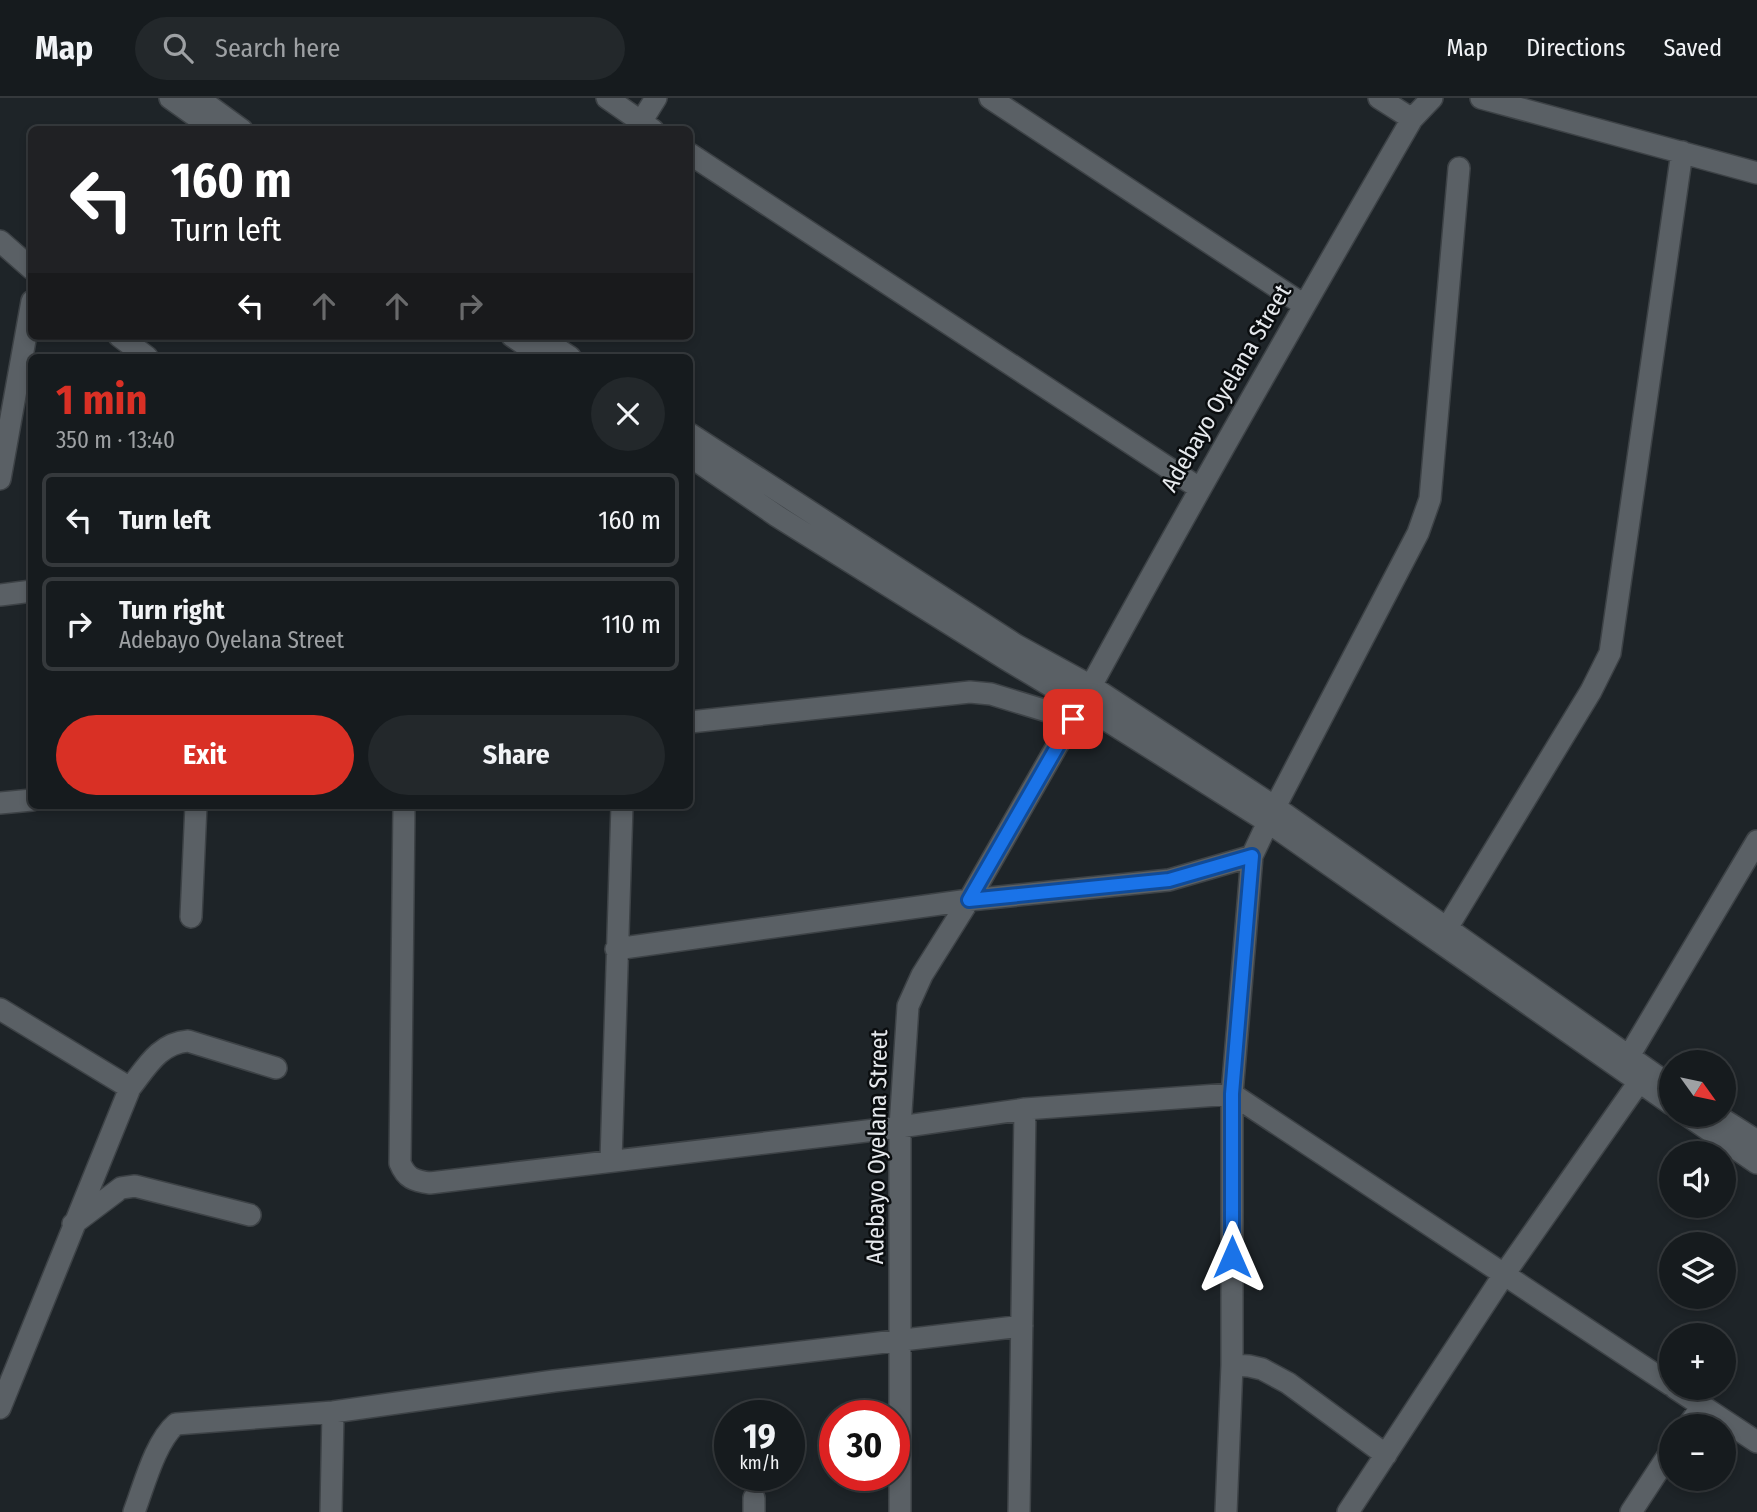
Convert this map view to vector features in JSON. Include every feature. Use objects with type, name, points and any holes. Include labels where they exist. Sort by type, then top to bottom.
[{"type":"street","points":[[170,98],[209,126]]},
{"type":"street","points":[[198,98],[236,126]]},
{"type":"street","points":[[607,98],[642,126]]},
{"type":"street","points":[[643,126],[656,98]]},
{"type":"street","points":[[990,98],[1304,304]]},
{"type":"street","points":[[1379,98],[1412,119]]},
{"type":"street","name":"Adebayo Oyelana Street","points":[[900,1512],[900,1127],[908,1006],[922,975],[969,900],[1082,703],[1199,488],[1304,304],[1412,119],[1432,98]]},
{"type":"street","points":[[1481,98],[1757,173]]},
{"type":"street","points":[[1447,928],[1591,691],[1610,653],[1682,152]]},
{"type":"street","points":[[693,155],[1199,488]]},
{"type":"street","points":[[1226,1512],[1232,1365],[1232,1094],[1252,856],[1271,814],[1418,533],[1430,499],[1460,168]]},
{"type":"street","points":[[0,241],[28,266]]},
{"type":"street","points":[[0,479],[28,323]]},
{"type":"street","points":[[124,340],[143,354]]},
{"type":"street","points":[[518,340],[539,354]]},
{"type":"street","points":[[544,340],[565,354]]},
{"type":"street","points":[[693,440],[701,457],[788,523],[1006,659],[1271,814],[1659,1096]]},
{"type":"street","points":[[0,595],[28,592]]},
{"type":"street","points":[[693,722],[970,692],[1082,703]]},
{"type":"street","points":[[0,803],[28,800]]},
{"type":"street","points":[[191,917],[196,809]]},
{"type":"street","points":[[404,809],[400,1163],[405,1174],[416,1181],[430,1183],[900,1127],[1025,1109],[1232,1094],[1659,1377]]},
{"type":"street","points":[[611,1161],[622,809]]},
{"type":"street","points":[[1308,840],[1447,928],[1659,1077]]},
{"type":"street","points":[[1629,1056],[1757,841]]},
{"type":"street","points":[[616,949],[969,900],[1169,880],[1252,856]]},
{"type":"street","points":[[0,1009],[130,1088]]},
{"type":"street","points":[[0,1408],[130,1088],[164,1047],[176,1042],[188,1041],[276,1068]]},
{"type":"street","points":[[1348,1512],[1505,1273],[1639,1082]]},
{"type":"street","points":[[1018,1512],[1025,1109]]},
{"type":"street","points":[[1704,1127],[1757,1163]]},
{"type":"street","points":[[1735,1127],[1757,1141]]},
{"type":"street","points":[[73,1224],[121,1188],[135,1186],[250,1215]]},
{"type":"street","points":[[134,1512],[161,1443],[176,1424],[333,1412],[555,1381],[1022,1326]]},
{"type":"street","points":[[1232,1365],[1262,1369],[1288,1383],[1386,1455]]},
{"type":"street","points":[[1693,1400],[1757,1442]]},
{"type":"street","points":[[1696,1414],[1702,1406]]},
{"type":"street","points":[[331,1512],[333,1412]]},
{"type":"street","points":[[1630,1512],[1659,1469]]},
{"type":"route","points":[[1073,719],[969,900],[1169,880],[1252,856],[1232,1094],[1232,1257]]}]
